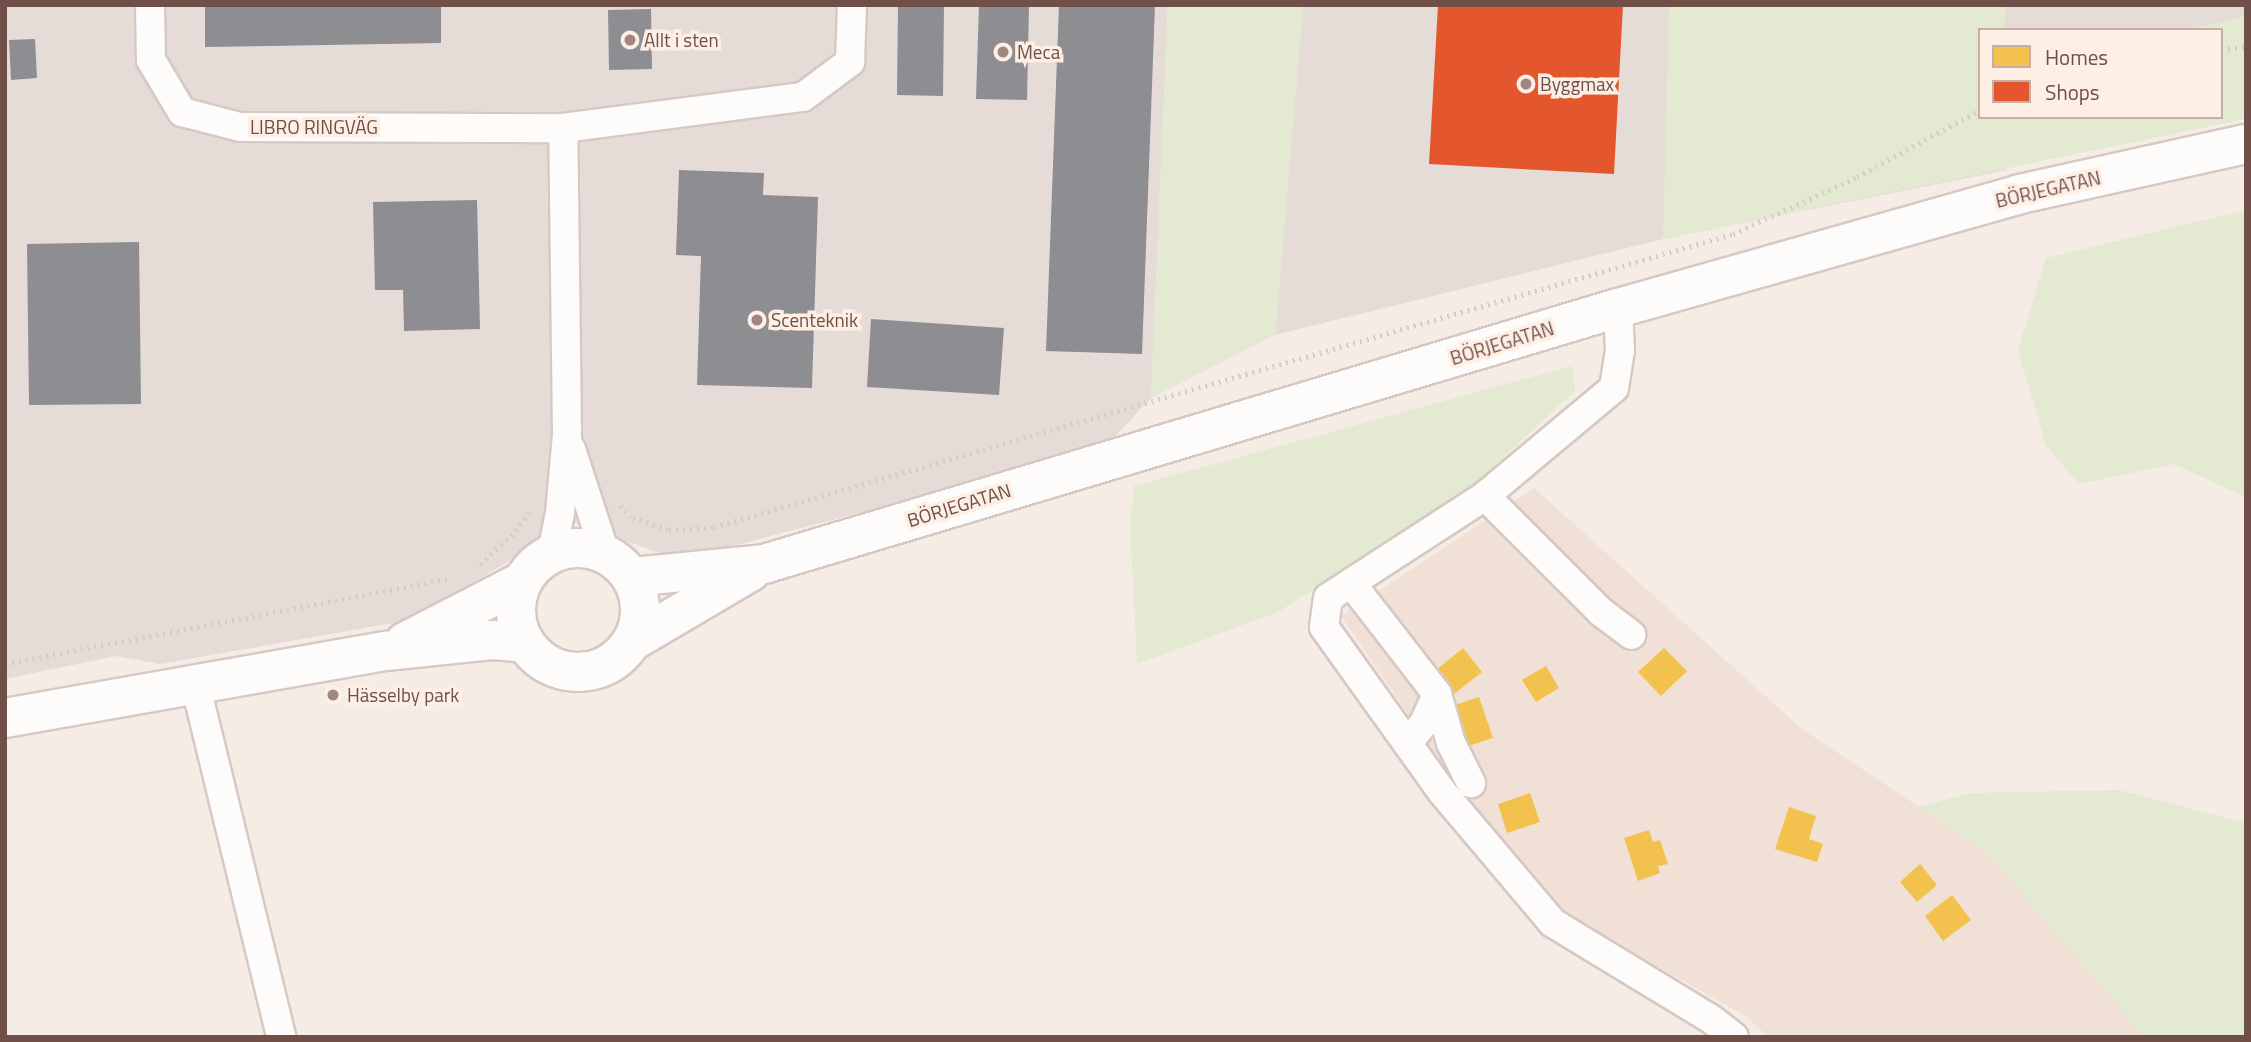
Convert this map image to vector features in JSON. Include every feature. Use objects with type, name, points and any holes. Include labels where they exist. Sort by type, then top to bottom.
[{"type":"main road","name":"BÖRJEGATAN","points":[[633,641],[764,564],[1618,308],[2021,194],[2246,144]]},
{"type":"main road","points":[[386,652],[521,582],[534,565],[552,553],[579,548],[618,565],[640,598],[640,620],[633,641],[619,658],[600,669],[579,673],[558,669],[538,659],[524,643],[515,613],[521,582]]},
{"type":"main road","name":"BÖRJEGATAN","points":[[618,565],[764,564]]},
{"type":"main road","points":[[5,718],[386,652],[492,640],[524,643]]},
{"type":"street","name":"LIBRO RINGVÄG","points":[[150,5],[151,60],[182,112],[240,127],[563,128],[803,97],[850,62],[852,5]]},
{"type":"street","points":[[552,553],[560,513],[567,435],[563,128]]},
{"type":"street","points":[[1618,308],[1620,350],[1614,388],[1485,496],[1328,598],[1324,627],[1443,793],[1553,923],[1711,1019],[1734,1037]]},
{"type":"street","points":[[567,435],[618,565]]},
{"type":"street","points":[[1485,496],[1601,612],[1631,635]]},
{"type":"street","points":[[1352,583],[1437,694],[1451,743],[1471,783]]},
{"type":"street","points":[[196,687],[281,1037]]},
{"type":"street","points":[[1408,743],[1424,723],[1437,694]]},
{"type":"path","points":[[2223,50],[2246,46]]},
{"type":"path","points":[[614,500],[633,518],[669,530],[714,527],[1733,234],[1857,177],[1978,111]]},
{"type":"path","points":[[474,569],[511,536],[533,507]]},
{"type":"path","points":[[5,664],[454,577]]},
{"type":"shaded area","points":[[5,5],[1168,5],[1151,398],[1103,449],[679,560],[576,523],[405,621],[160,664],[116,656],[5,679]]},
{"type":"shaded area","points":[[1303,5],[2246,5],[2246,17],[2195,28],[1978,28],[1978,119],[1981,119],[2007,170],[1663,239],[1275,335]]},
{"type":"shaded area","points":[[1534,488],[1802,729],[1988,853],[2145,1037],[1768,1037],[1747,1017],[1563,913],[1468,802],[1341,616]]},
{"type":"green space","points":[[1168,5],[1303,5],[1275,335],[1151,398]]},
{"type":"green space","points":[[1669,5],[2006,5],[2004,28],[1978,28],[1978,119],[2223,119],[2223,28],[2195,28],[2246,17],[2246,119],[1663,239]]},
{"type":"green space","points":[[2246,210],[2246,497],[2174,464],[2079,484],[2046,446],[2018,350],[2046,258]]},
{"type":"green space","points":[[1572,366],[1575,391],[1473,485],[1278,612],[1137,664],[1130,525],[1134,486]]},
{"type":"green space","points":[[2119,790],[2246,823],[2246,1037],[2145,1037],[1988,853],[1919,807],[1970,793]]},
{"type":"building: Homes","points":[[1463,648],[1482,672],[1454,694],[1435,671]]},
{"type":"building: Homes","points":[[1664,648],[1687,671],[1661,696],[1638,672]]},
{"type":"building: Homes","points":[[1546,666],[1559,688],[1536,702],[1522,680]]},
{"type":"building: Homes","points":[[1479,697],[1493,738],[1462,748],[1449,707]]},
{"type":"building: Homes","points":[[1530,793],[1540,822],[1507,833],[1498,804]]},
{"type":"building: Homes","points":[[1789,807],[1816,816],[1809,839],[1823,844],[1817,862],[1775,849]]},
{"type":"building: Homes","points":[[1649,830],[1653,842],[1660,840],[1668,864],[1658,866],[1660,873],[1638,881],[1624,838]]},
{"type":"building: Homes","points":[[1920,864],[1937,885],[1917,902],[1900,882]]},
{"type":"building: Homes","points":[[1952,895],[1971,920],[1943,941],[1925,916]]},
{"type":"building: Shops","name":"Byggmax","points":[[1438,5],[1623,5],[1614,174],[1429,164]]},
{"type":"building: Industry","points":[[205,5],[441,5],[441,43],[205,47]]},
{"type":"building: Industry","points":[[898,5],[944,5],[943,96],[897,95]]},
{"type":"building: Industry","name":"Meca","points":[[979,5],[1029,5],[1027,100],[976,99]]},
{"type":"building: Industry","points":[[1059,5],[1155,5],[1142,354],[1046,351]]},
{"type":"building: Industry","name":"Allt i sten","points":[[651,9],[652,69],[609,70],[608,10]]},
{"type":"building: Industry","points":[[35,39],[37,78],[11,80],[9,40]]},
{"type":"building: Industry","name":"Scenteknik","points":[[679,170],[764,173],[763,195],[818,197],[812,388],[697,385],[701,256],[676,255]]},
{"type":"building: Industry","points":[[477,200],[480,329],[404,331],[403,290],[375,290],[373,202]]},
{"type":"building: Industry","points":[[139,242],[141,404],[29,405],[27,244]]},
{"type":"building: Industry","points":[[871,319],[1004,328],[999,395],[867,387]]},
{"type":"place","name":"Allt i sten","points":[[630,40]]},
{"type":"place","name":"Meca","points":[[1003,52]]},
{"type":"place","name":"Byggmax","points":[[1526,84]]},
{"type":"place","name":"Scenteknik","points":[[757,320]]},
{"type":"place","name":"Hässelby park","points":[[333,695]]}]
